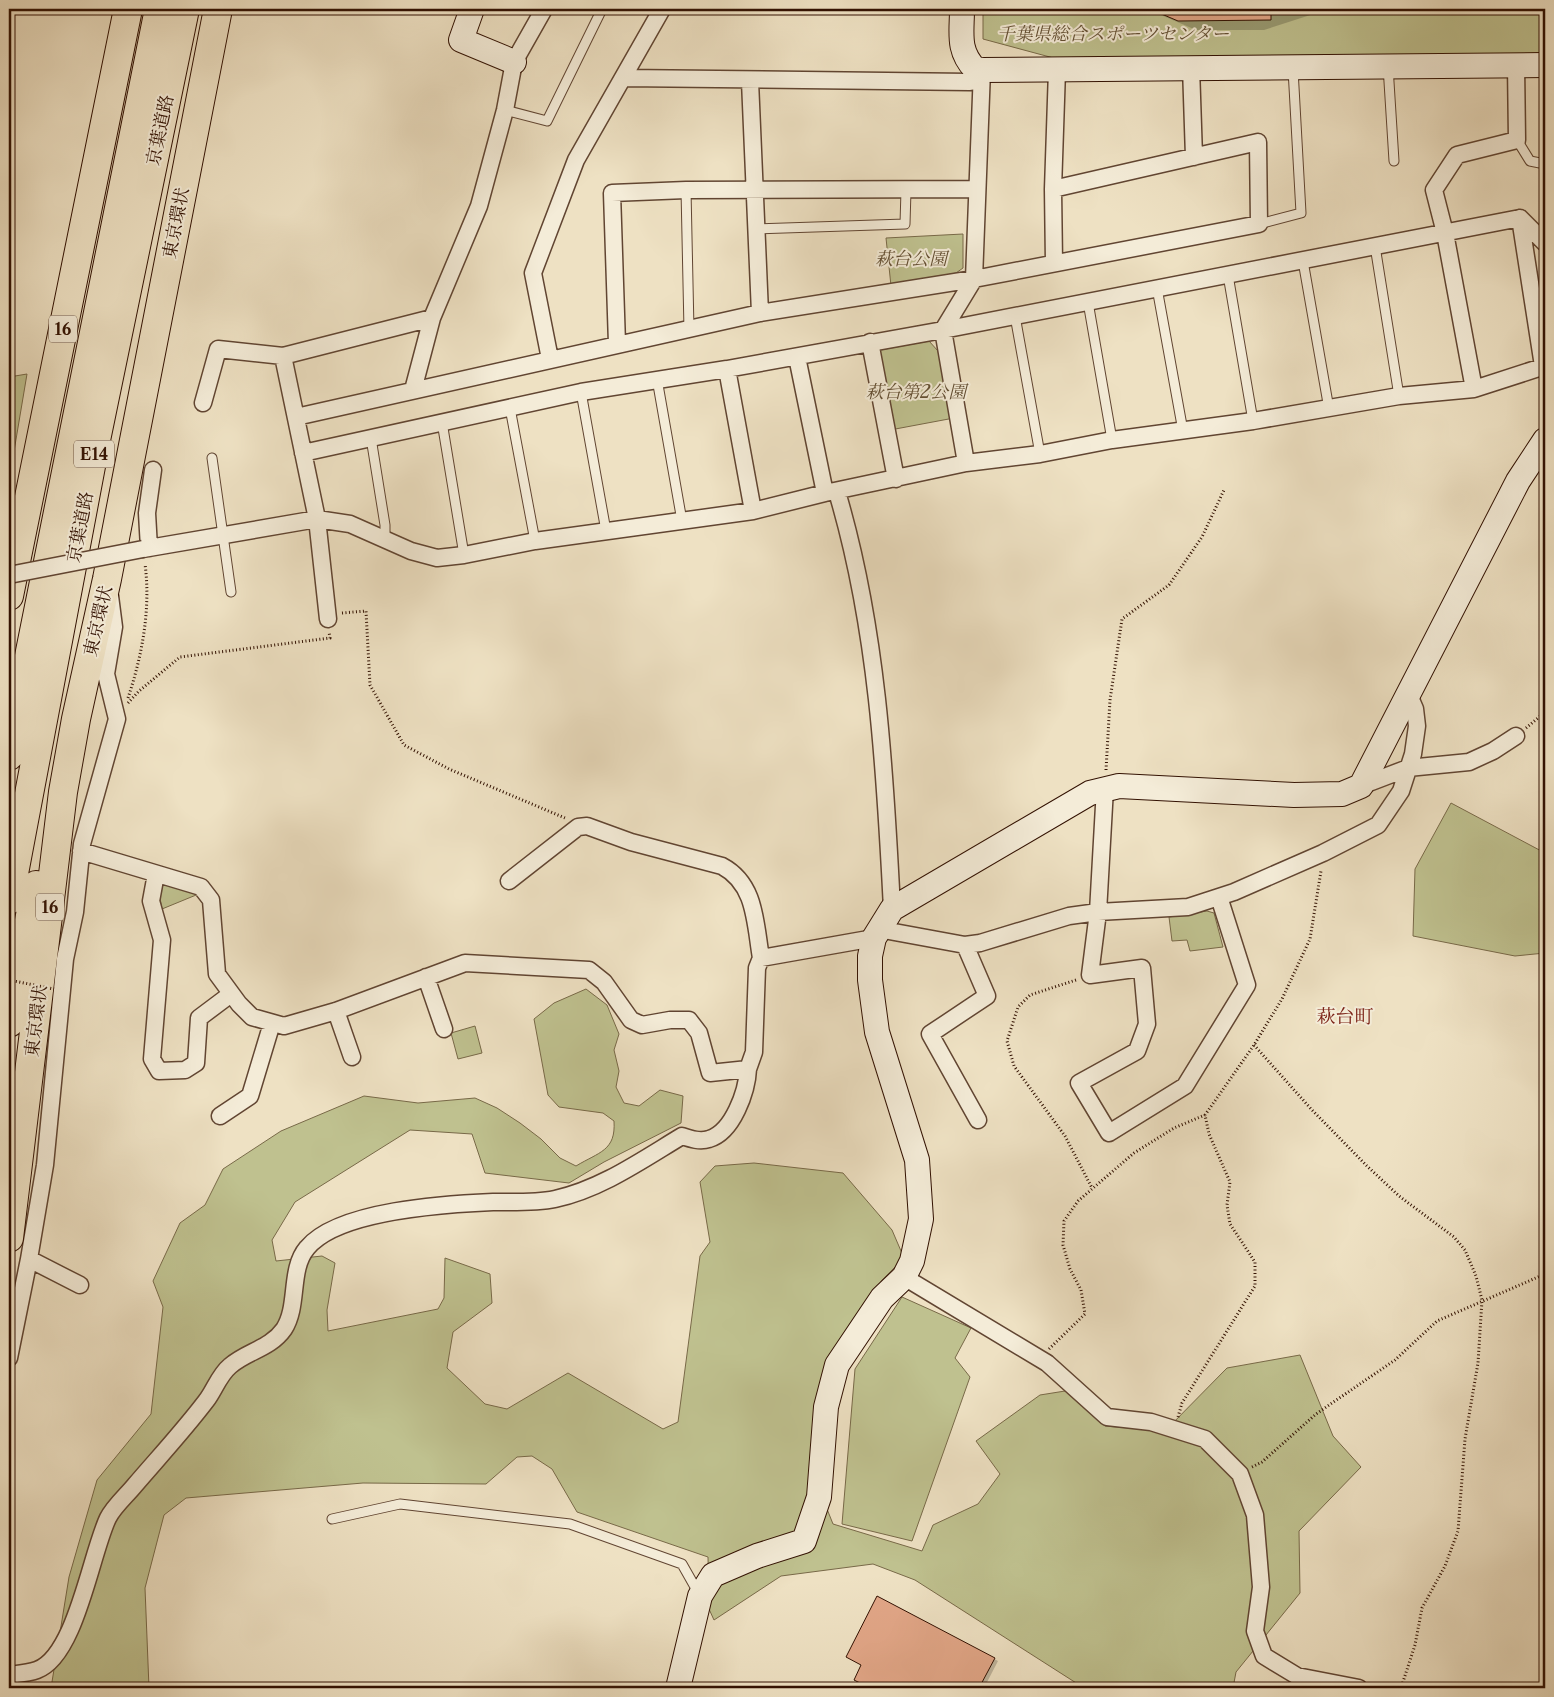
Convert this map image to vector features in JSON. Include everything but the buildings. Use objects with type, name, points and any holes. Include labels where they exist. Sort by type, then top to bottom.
[{"type":"highway","points":[[113,9],[109,36],[117,62]]},
{"type":"highway","name":"16","points":[[9,596],[128,9]]},
{"type":"highway","name":"京葉道路","points":[[9,756],[159,9]]},
{"type":"highway","name":"京葉道路","points":[[9,900],[97,435],[185,9]]},
{"type":"highway","name":"東京環状","points":[[9,1238],[63,792],[76,719],[107,579],[218,9]]},
{"type":"highway","points":[[210,52],[231,9]]},
{"type":"highway","points":[[9,1023],[78,673],[91,651]]},
{"type":"street","points":[[472,9],[461,40],[514,62]]},
{"type":"street","points":[[413,390],[432,318],[479,206],[505,110],[514,62],[544,9]]},
{"type":"street","points":[[550,359],[533,273],[576,160],[662,9]]},
{"type":"street","points":[[962,9],[961,44],[965,58],[975,69],[982,70],[1545,65]]},
{"type":"street","points":[[1474,389],[1445,233],[1434,190],[1457,155],[1518,140],[1516,65]]},
{"type":"street","points":[[1191,67],[1194,157]]},
{"type":"street","points":[[624,78],[750,81],[970,82],[982,70]]},
{"type":"street","points":[[966,463],[943,330],[974,279],[982,70]]},
{"type":"street","points":[[1054,263],[1052,189],[1057,70]]},
{"type":"street","points":[[750,81],[760,313]]},
{"type":"street","points":[[296,417],[760,313],[974,279],[1259,224],[1258,142],[1052,189]]},
{"type":"street","points":[[617,344],[612,194],[686,190],[906,190],[976,188]]},
{"type":"street","points":[[303,453],[582,392],[728,369],[943,330],[1520,218]]},
{"type":"street","points":[[1520,218],[1545,243]]},
{"type":"street","points":[[9,575],[146,548],[317,519],[350,524],[411,551],[437,558],[464,555],[606,531],[753,511],[966,463],[1040,454],[1112,440],[1253,421],[1399,396],[1474,389],[1544,366],[1520,218]]},
{"type":"street","points":[[203,403],[218,349],[283,356],[432,318]]},
{"type":"street","points":[[870,342],[896,480]]},
{"type":"street","points":[[283,356],[317,519],[328,616]]},
{"type":"street","points":[[797,357],[831,492],[852,541],[868,632],[886,786],[892,909]]},
{"type":"street","points":[[728,369],[753,511]]},
{"type":"street","points":[[1361,786],[1518,481],[1545,440]]},
{"type":"street","points":[[146,548],[147,513],[153,470]]},
{"type":"street","points":[[9,1358],[29,1259],[45,1165],[65,960],[75,912],[81,851],[93,800],[117,720],[106,674],[114,627],[107,579]]},
{"type":"street","points":[[761,958],[876,934],[965,945],[980,943],[1069,916],[1098,912],[1188,907],[1219,897],[1322,853],[1378,825],[1401,791],[1408,768],[1417,726],[1415,709],[1409,695]]},
{"type":"street","points":[[678,1688],[700,1596],[713,1575],[757,1556],[804,1541],[820,1496],[826,1407],[837,1365],[882,1298],[904,1277],[912,1261],[920,1219],[917,1160],[877,1032],[870,980],[870,956],[876,934],[892,909],[1090,793],[1105,788],[1120,786],[1294,795],[1342,794],[1408,768],[1469,762],[1493,751],[1516,736]]},
{"type":"street","points":[[1105,788],[1098,912],[1090,975],[1142,968],[1147,1024],[1138,1051],[1078,1084],[1109,1133],[1185,1086],[1247,985],[1219,897]]},
{"type":"street","points":[[9,1675],[38,1670],[51,1661],[62,1645],[77,1613],[109,1517],[206,1401],[228,1367],[249,1353],[271,1344],[285,1328],[292,1305],[298,1269],[306,1248],[343,1226],[393,1211],[482,1203],[552,1200],[580,1193],[641,1161],[682,1136],[694,1140],[708,1139],[719,1134],[743,1100],[748,1069],[754,1052],[757,968],[761,958],[748,893],[744,883],[734,872],[722,866],[631,842],[587,826],[578,827],[509,881]]},
{"type":"street","points":[[81,851],[200,887],[211,900],[217,974],[231,994],[252,1017],[284,1026],[336,1011],[465,963],[589,970],[604,982],[631,1020],[642,1025],[670,1020],[689,1020],[699,1033],[710,1073],[748,1069]]},
{"type":"street","points":[[156,874],[151,901],[162,940],[152,1059],[159,1070],[185,1070],[196,1063],[199,1018],[231,994]]},
{"type":"street","points":[[965,945],[987,996],[930,1034],[978,1120]]},
{"type":"street","points":[[426,978],[444,1029]]},
{"type":"street","points":[[336,1011],[352,1057]]},
{"type":"street","points":[[220,1116],[250,1096],[272,1023]]},
{"type":"street","points":[[29,1259],[80,1285]]},
{"type":"street","points":[[904,1277],[1040,1358],[1107,1417],[1151,1422],[1205,1439],[1240,1474],[1255,1515],[1261,1587],[1255,1631],[1264,1656],[1297,1676],[1359,1688]]},
{"type":"lane","points":[[505,110],[547,121],[602,9]]},
{"type":"lane","points":[[1259,224],[1301,213],[1293,66]]},
{"type":"lane","points":[[1388,66],[1394,161]]},
{"type":"lane","points":[[1518,140],[1530,161],[1545,164]]},
{"type":"lane","points":[[686,190],[689,330]]},
{"type":"lane","points":[[756,229],[905,224],[906,190]]},
{"type":"lane","points":[[1375,246],[1399,396]]},
{"type":"lane","points":[[1304,261],[1328,409]]},
{"type":"lane","points":[[1228,275],[1253,421]]},
{"type":"lane","points":[[1157,288],[1183,431]]},
{"type":"lane","points":[[1088,302],[1112,440]]},
{"type":"lane","points":[[1015,316],[1040,454]]},
{"type":"lane","points":[[657,379],[682,521]]},
{"type":"lane","points":[[582,392],[606,531]]},
{"type":"lane","points":[[510,408],[535,542]]},
{"type":"lane","points":[[442,422],[464,555]]},
{"type":"lane","points":[[371,438],[386,525],[385,539]]},
{"type":"lane","points":[[212,458],[231,592]]},
{"type":"lane","points":[[332,1519],[400,1504],[570,1524],[682,1564],[700,1596]]},
{"type":"path","points":[[1105,788],[1110,700],[1122,619],[1169,585],[1202,538],[1224,490]]},
{"type":"path","points":[[146,548],[148,602],[139,656],[125,708],[139,691],[180,657],[330,638],[328,616],[366,611],[370,684],[404,745],[448,769],[587,826]]},
{"type":"path","points":[[1516,736],[1545,712]]},
{"type":"path","points":[[1040,1358],[1085,1314],[1081,1290],[1070,1270],[1063,1245],[1064,1221],[1078,1201],[1134,1153],[1174,1128],[1205,1116],[1254,1045],[1282,1000],[1310,939],[1320,885],[1322,853]]},
{"type":"path","points":[[1090,975],[1030,995],[1018,1007],[1007,1041],[1014,1066],[1065,1136],[1092,1188]]},
{"type":"path","points":[[9,980],[54,989]]},
{"type":"path","points":[[1254,1045],[1312,1110],[1366,1166],[1399,1196],[1454,1237],[1465,1250],[1476,1276],[1482,1300],[1478,1363],[1465,1439],[1458,1531],[1445,1566],[1422,1608],[1415,1645],[1401,1688]]},
{"type":"path","points":[[1175,1430],[1182,1403],[1255,1286],[1255,1262],[1230,1224],[1227,1205],[1230,1182],[1209,1134],[1205,1116]]},
{"type":"path","points":[[1240,1474],[1262,1462],[1316,1414],[1395,1360],[1437,1321],[1545,1274]]},
{"type":"green space","name":"千葉県総合スポーツセンター","points":[[983,9],[1545,9],[1545,57],[1061,60],[983,39]]},
{"type":"green space","name":"萩台公園","points":[[963,234],[963,268],[956,273],[891,286],[886,238]]},
{"type":"green space","name":"萩台第2公園","points":[[929,341],[938,351],[954,418],[890,430],[875,351]]},
{"type":"green space","points":[[27,374],[9,481],[9,377]]},
{"type":"green space","points":[[1451,803],[1545,853],[1545,953],[1515,956],[1413,936],[1415,869]]},
{"type":"green space","points":[[160,880],[201,893],[162,909],[159,893]]},
{"type":"green space","points":[[1207,911],[1214,913],[1223,947],[1190,951],[1187,940],[1172,941],[1169,917]]},
{"type":"green space","points":[[586,989],[607,1005],[619,1034],[614,1050],[619,1071],[616,1087],[624,1103],[639,1106],[660,1090],[683,1096],[681,1123],[604,1162],[569,1183],[485,1173],[472,1134],[410,1130],[295,1202],[272,1240],[276,1261],[322,1256],[335,1263],[327,1310],[328,1331],[438,1309],[444,1298],[445,1258],[490,1274],[492,1303],[453,1332],[447,1368],[485,1404],[507,1409],[568,1373],[663,1429],[678,1422],[700,1256],[710,1242],[700,1182],[715,1166],[754,1163],[843,1173],[892,1230],[904,1258],[882,1280],[843,1340],[811,1469],[833,1524],[922,1551],[933,1525],[978,1504],[1000,1474],[976,1441],[1040,1395],[1065,1391],[1105,1426],[1165,1431],[1227,1368],[1300,1355],[1333,1436],[1361,1467],[1299,1531],[1300,1593],[1236,1672],[1233,1688],[1084,1688],[915,1580],[873,1564],[781,1576],[714,1620],[709,1609],[708,1557],[577,1512],[552,1469],[532,1456],[517,1457],[486,1484],[363,1483],[186,1498],[164,1515],[145,1588],[149,1688],[51,1688],[69,1577],[97,1480],[151,1414],[163,1307],[153,1281],[180,1223],[205,1205],[223,1169],[281,1131],[364,1096],[418,1103],[475,1098],[497,1108],[520,1123],[541,1139],[560,1158],[576,1166],[599,1154],[609,1145],[612,1139],[614,1121],[603,1113],[559,1107],[548,1095],[534,1019],[554,1003]]},
{"type":"green space","points":[[475,1026],[482,1053],[458,1059],[451,1033]]},
{"type":"green space","points":[[902,1297],[971,1328],[955,1358],[970,1377],[912,1541],[842,1524],[855,1369]]},
{"type":"district","name":"萩台町","points":[[1345,1016]]}]
